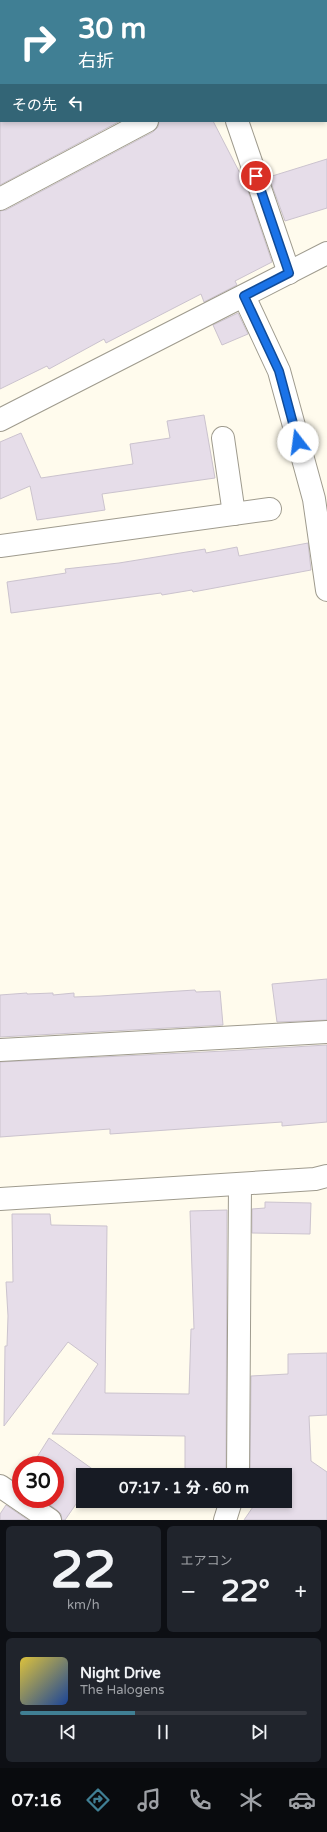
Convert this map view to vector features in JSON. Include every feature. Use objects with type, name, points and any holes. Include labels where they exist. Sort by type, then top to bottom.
[{"type":"street","points":[[0,199],[145,122]]},
{"type":"street","points":[[237,122],[289,273]]},
{"type":"street","points":[[0,420],[327,253]]},
{"type":"street","points":[[244,296],[279,371],[314,499],[327,590]]},
{"type":"street","points":[[223,438],[234,514]]},
{"type":"street","points":[[0,546],[270,509]]},
{"type":"street","points":[[0,1050],[327,1032]]},
{"type":"street","points":[[0,1199],[240,1184],[327,1176]]},
{"type":"street","points":[[238,1468],[240,1184]]},
{"type":"street","points":[[0,1486],[50,1520]]},
{"type":"street","points":[[225,1520],[229,1508]]},
{"type":"building","points":[[0,122],[118,122],[0,185]]},
{"type":"building","points":[[159,122],[214,122],[246,185],[272,262],[235,281],[237,285],[204,302],[201,294],[106,343],[104,339],[49,369],[47,366],[0,389],[0,211],[6,210],[153,132],[158,127]]},
{"type":"building","points":[[327,159],[327,208],[285,221],[269,177]]},
{"type":"building","points":[[238,313],[248,334],[222,345],[213,325]]},
{"type":"building","points":[[204,415],[215,478],[102,494],[105,510],[37,520],[30,486],[0,499],[0,442],[21,433],[41,478],[133,464],[130,444],[170,438],[167,421]]},
{"type":"building","points":[[308,543],[311,570],[193,592],[192,590],[162,595],[161,593],[11,613],[7,582],[66,573],[65,569],[119,563],[205,549],[206,553],[237,547],[239,556]]},
{"type":"building","points":[[327,979],[327,1020],[277,1022],[272,984]]},
{"type":"building","points":[[195,990],[196,992],[220,991],[223,1025],[0,1037],[0,995],[53,993],[53,995],[74,993],[74,997]]},
{"type":"building","points":[[327,1045],[327,1122],[282,1126],[282,1122],[110,1134],[110,1129],[0,1137],[0,1062]]},
{"type":"building","points":[[265,1202],[311,1203],[310,1234],[252,1233],[252,1209],[265,1208]]},
{"type":"building","points":[[227,1210],[226,1468],[185,1468],[185,1436],[52,1434],[98,1364],[68,1342],[4,1426],[5,1346],[7,1346],[8,1316],[6,1282],[13,1282],[12,1214],[50,1214],[51,1225],[107,1226],[105,1393],[189,1394],[191,1329],[194,1329],[190,1211]]},
{"type":"building","points":[[327,1353],[327,1415],[309,1416],[311,1461],[327,1472],[327,1520],[244,1520],[252,1508],[292,1508],[292,1468],[250,1468],[251,1376],[288,1374],[288,1354]]},
{"type":"building","points":[[49,1438],[91,1468],[76,1468],[76,1504],[65,1520],[62,1520],[61,1514],[54,1508],[64,1508],[64,1456],[38,1456]]},
{"type":"building","points":[[6,1505],[28,1520],[0,1520],[0,1514]]},
{"type":"route","points":[[256,176],[289,273],[244,296],[262,331],[279,371],[298,442]]}]
